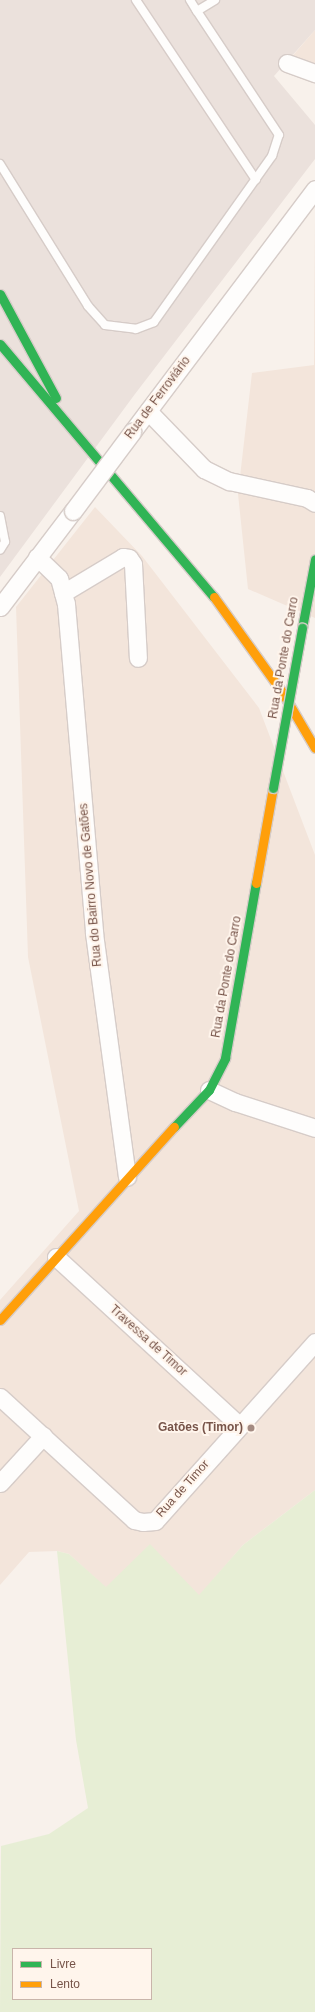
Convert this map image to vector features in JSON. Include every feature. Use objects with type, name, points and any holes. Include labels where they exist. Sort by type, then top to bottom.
[{"type":"main road","points":[[0,294],[50,385],[67,425]]},
{"type":"main road","points":[[0,344],[67,425],[170,542],[223,608],[282,692],[315,748]]},
{"type":"main road","points":[[24,389],[67,425]]},
{"type":"main road","name":"Rua da Ponte do Carro","points":[[0,1320],[127,1177],[209,1090],[225,1058],[315,559]]},
{"type":"street","points":[[287,63],[315,73]]},
{"type":"street","name":"Rua de Ferroviário","points":[[0,607],[315,189]]},
{"type":"street","points":[[148,411],[204,469],[229,480],[307,498],[315,503]]},
{"type":"street","name":"Rua do Bairro Novo de Gatões","points":[[38,557],[59,578],[63,593],[94,933],[127,1177]]},
{"type":"street","points":[[63,593],[124,557],[129,558],[133,564],[138,658]]},
{"type":"street","points":[[209,1090],[235,1102],[315,1128]]},
{"type":"street","name":"Travessa de Timor","points":[[56,1257],[240,1424]]},
{"type":"street","name":"Rua de Timor","points":[[0,1396],[134,1520],[143,1522],[155,1521],[168,1509],[240,1424],[315,1342]]},
{"type":"street","points":[[0,1483],[43,1436]]},
{"type":"lane","points":[[136,0],[256,180]]},
{"type":"lane","points":[[0,164],[88,306],[105,325],[121,329],[136,329],[154,322],[256,180],[272,156],[279,135],[190,0]]},
{"type":"lane","points":[[197,12],[215,0]]},
{"type":"lane","points":[[0,516],[4,542],[0,550]]},
{"type":"shaded area","points":[[0,0],[315,0],[315,30],[274,76],[315,125],[315,159],[135,394],[0,577]]},
{"type":"shaded area","points":[[315,30],[315,64],[289,60]]},
{"type":"shaded area","points":[[315,218],[315,618],[248,589],[238,494],[252,373],[314,365]]},
{"type":"shaded area","points":[[95,507],[142,556],[259,708],[315,855],[315,1490],[243,1545],[199,1596],[106,1588],[69,1554],[57,1551],[29,1552],[0,1585],[0,1300],[79,1211],[28,957],[16,607]]},
{"type":"green space","points":[[315,1490],[315,2012],[0,2012],[1,1846],[49,1834],[88,1808],[76,1740],[57,1551],[69,1554],[106,1587],[150,1544],[199,1595],[243,1545]]},
{"type":"traffic: fast","points":[[0,294],[56,398]]},
{"type":"traffic: fast","points":[[0,344],[214,597]]},
{"type":"traffic: fast","points":[[302,628],[315,559]]},
{"type":"traffic: fast","points":[[273,788],[302,628]]},
{"type":"traffic: fast","points":[[174,1127],[209,1090],[225,1058],[256,883]]},
{"type":"traffic: slow","points":[[214,597],[282,692],[315,748]]},
{"type":"traffic: slow","points":[[256,883],[273,788]]},
{"type":"traffic: slow","points":[[0,1320],[174,1127]]},
{"type":"place","name":"Gatões (Timor)","points":[[251,1428]]}]
